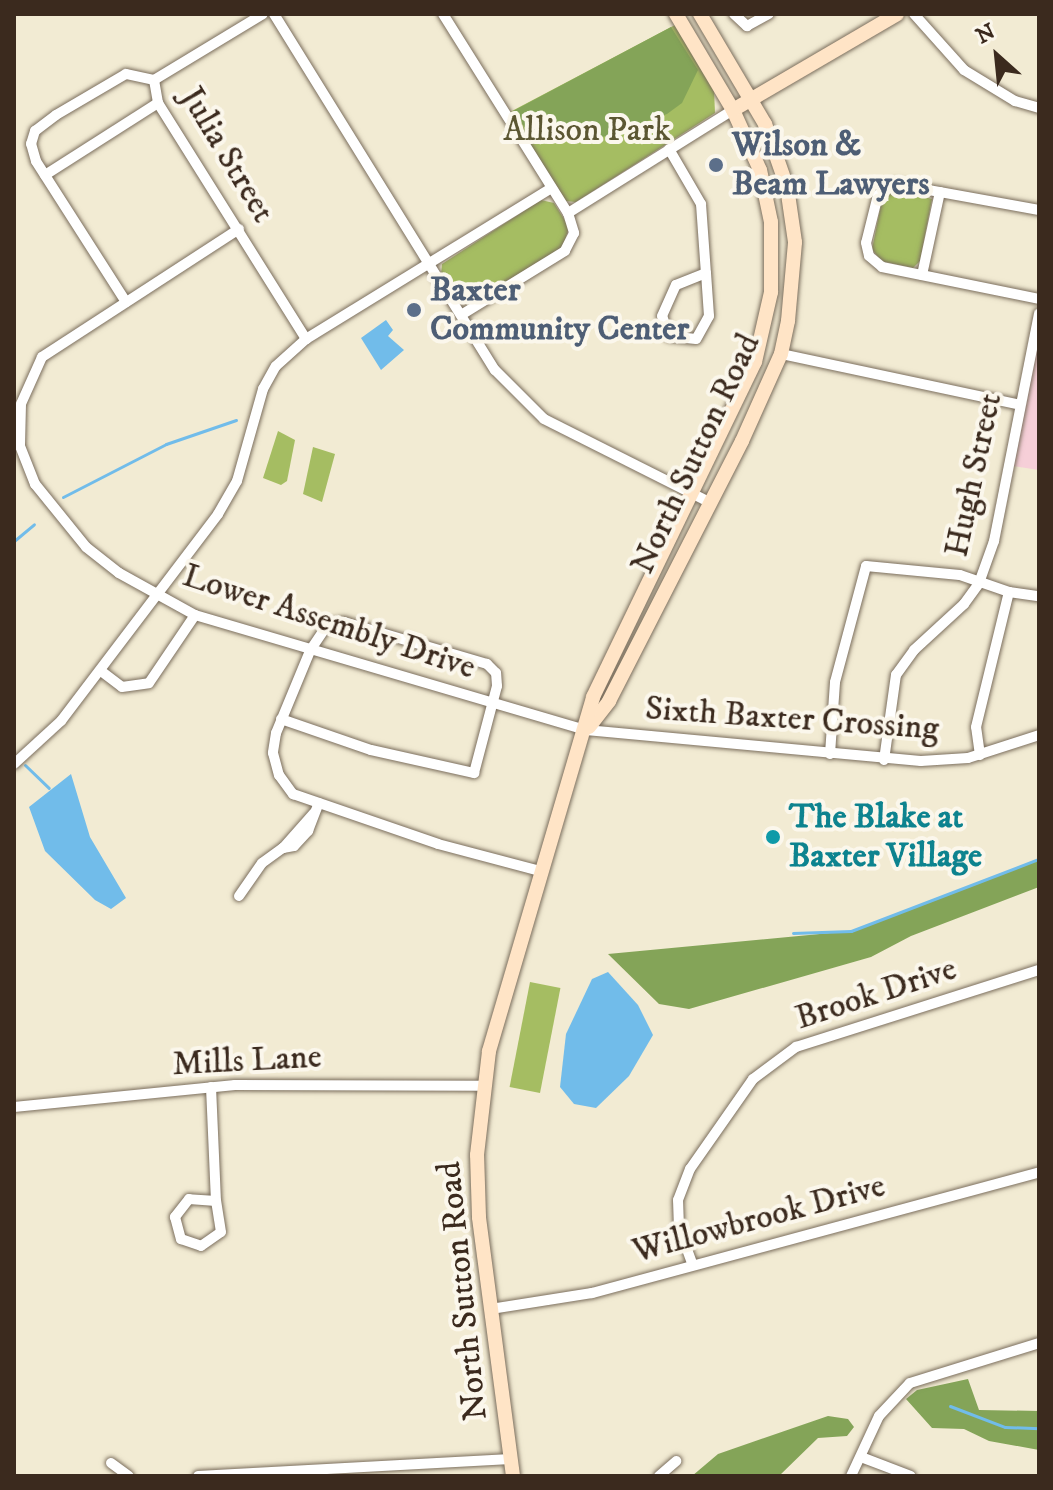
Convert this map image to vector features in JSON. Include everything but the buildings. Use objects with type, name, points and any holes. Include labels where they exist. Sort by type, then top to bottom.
[{"type":"main road","name":"North Sutton Road","points":[[513,1476],[477,1188],[483,1086],[540,871],[586,730],[593,697],[631,608],[755,362],[771,292],[768,204],[754,154],[733,110],[676,14]]},
{"type":"main road","name":"North Sutton Road","points":[[586,730],[609,701],[711,503],[781,354],[794,282],[794,231],[777,153],[752,99],[700,14]]},
{"type":"main road","points":[[733,110],[897,14]]},
{"type":"street","points":[[154,80],[263,14]]},
{"type":"street","points":[[274,14],[495,370],[544,419],[711,503]]},
{"type":"street","points":[[443,14],[568,213],[574,233],[570,247],[461,315]]},
{"type":"street","points":[[734,14],[747,26],[769,14]]},
{"type":"street","points":[[914,14],[964,70],[1015,101],[1039,108]]},
{"type":"street","name":"Julia Street","points":[[126,302],[45,175],[31,144],[35,131],[126,74],[154,80],[158,103],[306,339]]},
{"type":"street","points":[[45,175],[158,103]]},
{"type":"street","points":[[568,213],[733,110]]},
{"type":"street","points":[[669,149],[701,204],[706,273],[705,330],[696,339],[669,336],[662,316],[676,285],[706,273]]},
{"type":"street","points":[[1039,210],[903,184],[883,189],[866,243],[874,263],[1039,299]]},
{"type":"street","points":[[14,764],[61,721],[218,514],[237,481],[263,389],[276,366],[306,339],[551,188]]},
{"type":"street","points":[[922,275],[940,192]]},
{"type":"street","name":"Lower Assembly Drive","points":[[239,229],[42,357],[21,404],[20,446],[35,484],[72,531],[119,573],[195,615],[586,730]]},
{"type":"street","name":"Hugh Street","points":[[884,760],[896,675],[914,650],[948,621],[979,583],[994,541],[1017,404],[1039,313]]},
{"type":"street","points":[[781,354],[1017,404]]},
{"type":"street","points":[[830,754],[835,682],[866,566],[960,575],[1009,592],[1039,596]]},
{"type":"street","points":[[980,755],[976,727],[1009,592]]},
{"type":"street","points":[[101,671],[122,687],[149,683],[195,615]]},
{"type":"street","points":[[281,719],[371,750],[470,774],[477,770],[498,681],[487,664],[344,622],[322,628],[281,719],[273,753],[279,775],[293,794],[316,808],[540,871]]},
{"type":"street","name":"Sixth Baxter Crossing","points":[[586,730],[884,760],[980,755],[1039,735]]},
{"type":"street","points":[[239,896],[262,863],[300,835],[316,808]]},
{"type":"street","name":"Brook Drive","points":[[692,1263],[679,1228],[678,1200],[690,1169],[753,1079],[796,1047],[1039,970]]},
{"type":"street","name":"Mills Lane","points":[[14,1107],[211,1087],[483,1086]]},
{"type":"street","points":[[211,1087],[216,1201],[221,1232],[201,1246],[181,1239],[175,1217],[189,1199],[216,1201]]},
{"type":"street","name":"Willowbrook Drive","points":[[490,1302],[592,1293],[692,1263],[1039,1172]]},
{"type":"street","points":[[851,1476],[879,1416],[910,1383],[1039,1343]]},
{"type":"street","points":[[861,1457],[911,1476]]},
{"type":"street","points":[[198,1476],[511,1459]]},
{"type":"street","points":[[659,1476],[676,1461]]},
{"type":"street","points":[[111,1463],[129,1476]]},
{"type":"shaded area","points":[[1039,313],[1039,470],[1006,465]]},
{"type":"green space","name":"Allison Park","points":[[675,25],[714,90],[715,113],[576,202],[565,201],[510,112]]},
{"type":"green space","points":[[671,27],[698,70],[682,103],[667,114],[600,138],[549,141],[534,140],[513,111]]},
{"type":"green space","points":[[893,188],[932,199],[920,261],[913,268],[881,261],[872,249],[882,200]]},
{"type":"green space","points":[[541,200],[554,203],[569,227],[563,247],[479,299],[459,303],[441,275],[442,264]]},
{"type":"green space","points":[[278,431],[295,440],[287,481],[281,485],[263,478]]},
{"type":"green space","points":[[313,447],[335,454],[322,502],[303,494]]},
{"type":"green space","points":[[1039,859],[1039,887],[911,936],[871,957],[689,1009],[659,1004],[608,954],[851,931]]},
{"type":"green space","points":[[530,982],[560,988],[540,1093],[510,1087]]},
{"type":"green space","points":[[968,1379],[979,1410],[1039,1411],[1039,1450],[989,1441],[964,1429],[932,1428],[906,1399],[917,1390]]},
{"type":"green space","points":[[828,1416],[848,1419],[854,1427],[847,1436],[818,1438],[779,1476],[692,1476],[718,1454]]},
{"type":"water","points":[[386,320],[393,330],[388,336],[404,350],[381,370],[361,338]]},
{"type":"water","points":[[71,774],[90,837],[126,898],[111,909],[95,900],[45,851],[29,807]]},
{"type":"water","points":[[608,972],[638,1005],[653,1035],[629,1076],[596,1108],[574,1104],[560,1087],[566,1034],[592,979]]},
{"type":"waterway","points":[[63,497],[166,444],[236,420]]},
{"type":"waterway","points":[[14,541],[34,524]]},
{"type":"waterway","points":[[25,765],[49,788]]},
{"type":"waterway","points":[[793,933],[851,931],[1039,859]]},
{"type":"waterway","points":[[950,1406],[1005,1427],[1039,1428]]},
{"type":"place","name":"Wilson & Beam Lawyers","points":[[716,165]]},
{"type":"place","name":"Baxter Community Center","points":[[414,310]]},
{"type":"place","name":"The Blake at Baxter Village","points":[[773,837]]}]
